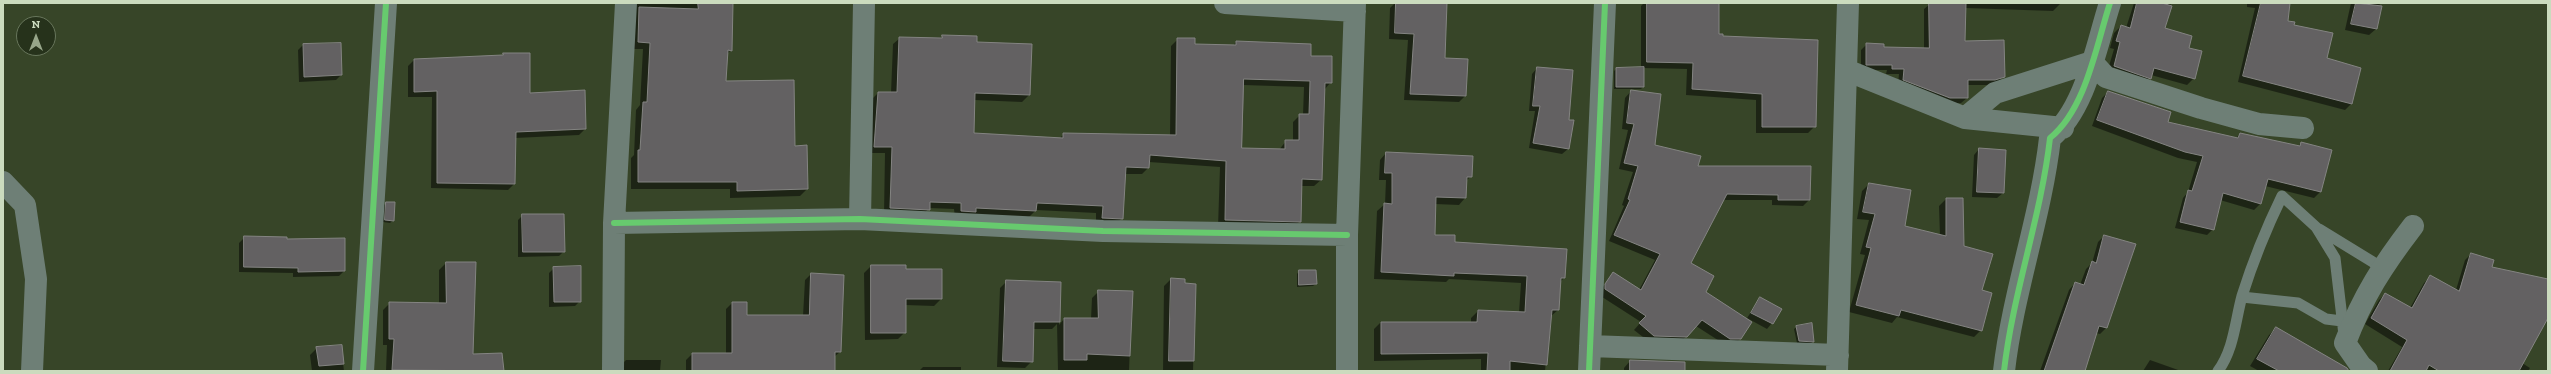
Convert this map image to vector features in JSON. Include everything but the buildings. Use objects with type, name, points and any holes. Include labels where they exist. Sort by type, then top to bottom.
[{"type":"street","points":[[363,371],[386,3]]},
{"type":"street","points":[[613,371],[614,223],[626,3]]},
{"type":"street","points":[[860,219],[864,3]]},
{"type":"street","points":[[1225,3],[1355,7],[1347,235],[1347,371]]},
{"type":"street","points":[[1589,371],[1605,3]]},
{"type":"street","points":[[1590,346],[1837,363],[1848,3]]},
{"type":"street","points":[[2004,371],[2007,337],[2045,179],[2050,138],[2063,128],[2077,105],[2110,3]]},
{"type":"street","points":[[1965,118],[1995,93],[2092,62]]},
{"type":"street","points":[[2092,62],[2106,77],[2201,108],[2259,124],[2303,128]]},
{"type":"street","points":[[1846,70],[1965,118],[2063,128]]},
{"type":"street","points":[[3,182],[25,205],[36,279],[32,371]]},
{"type":"street","points":[[614,223],[860,219],[1103,231],[1347,235]]},
{"type":"street","points":[[2367,371],[2361,366],[2345,343],[2355,317],[2381,267],[2413,226]]},
{"type":"lane","points":[[2218,371],[2230,352],[2242,297],[2261,239],[2282,196],[2316,228],[2381,267]]},
{"type":"lane","points":[[2316,228],[2335,258],[2345,343]]},
{"type":"lane","points":[[2242,297],[2298,302],[2326,319],[2342,321]]},
{"type":"cycle path","points":[[363,371],[386,3]]},
{"type":"cycle path","points":[[1589,371],[1605,3]]},
{"type":"cycle path","points":[[2004,371],[2008,342],[2040,197],[2050,138],[2062,126],[2073,111],[2081,94],[2088,76],[2110,3]]},
{"type":"cycle path","points":[[614,223],[860,219],[1103,231],[1347,235]]}]
